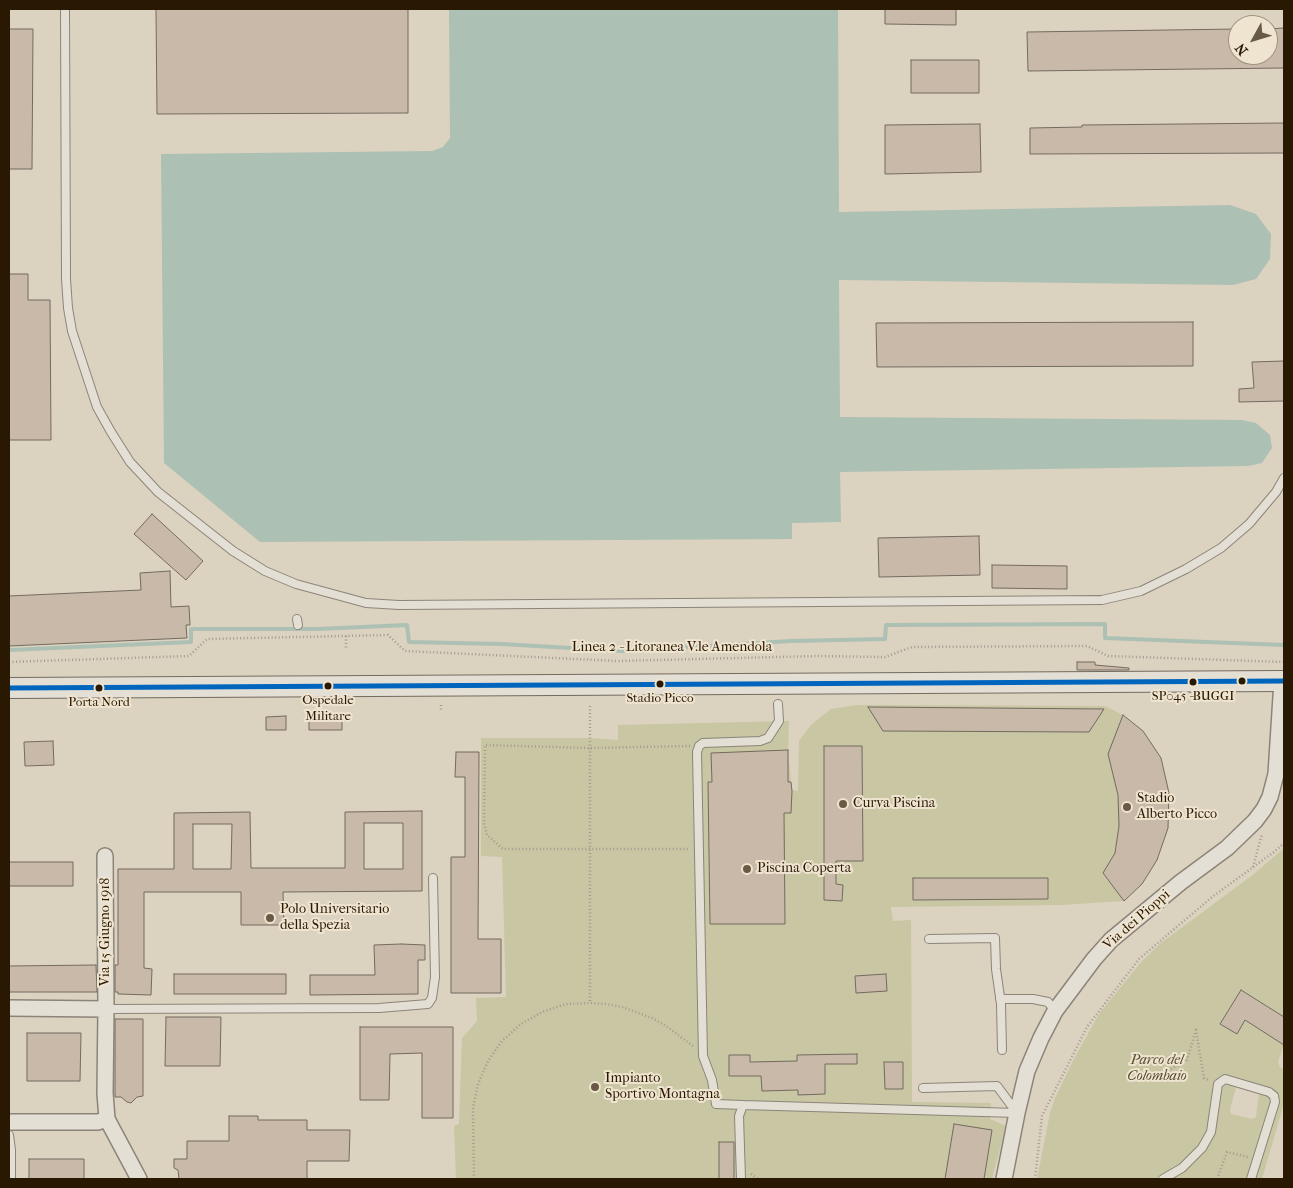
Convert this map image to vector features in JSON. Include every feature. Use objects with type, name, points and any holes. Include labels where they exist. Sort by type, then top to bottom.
[{"type":"main road","points":[[9,688],[1283,674]]},
{"type":"street","name":"Via dei Pioppi","points":[[1004,1179],[1027,1071],[1055,1011],[1094,959],[1111,940],[1181,882],[1227,848],[1259,815],[1270,797],[1276,774],[1283,674]]},
{"type":"street","name":"Via 15 Giugno 1918","points":[[106,856],[105,1093],[107,1119],[139,1179]]},
{"type":"street","points":[[9,1008],[106,1009]]},
{"type":"street","points":[[9,1122],[98,1122],[107,1119]]},
{"type":"lane","points":[[65,9],[66,279],[68,308],[72,331],[97,407],[110,432],[130,462],[158,492],[233,551],[265,570],[296,584],[366,603],[399,605],[1102,600],[1141,591],[1186,570],[1221,548],[1249,524],[1276,492],[1284,478]]},
{"type":"lane","points":[[778,704],[779,721],[768,738],[760,741],[709,742],[699,746],[697,757],[703,1056],[712,1080],[716,1104],[1017,1113]]},
{"type":"lane","points":[[106,1009],[379,1008],[428,1004],[432,998],[435,977],[433,878]]},
{"type":"lane","points":[[929,939],[995,938],[1001,1004],[1002,1050]]},
{"type":"lane","points":[[1000,999],[1034,999],[1048,1002],[1055,1011]]},
{"type":"lane","points":[[1162,1179],[1182,1168],[1202,1148],[1211,1132],[1218,1084],[1225,1078],[1269,1092],[1274,1096],[1274,1102],[1250,1179]]},
{"type":"lane","points":[[923,1088],[997,1086],[1017,1113]]},
{"type":"lane","points":[[741,1179],[739,1116],[743,1105]]},
{"type":"lane","points":[[9,1135],[11,1179]]},
{"type":"path","name":"Linea 2 - Litoranea V.le Amendola","points":[[9,662],[188,656],[207,638],[388,635],[405,651],[618,661],[817,656],[885,657],[912,647],[1086,646],[1108,656],[1283,674]]},
{"type":"path","points":[[346,636],[346,649]]},
{"type":"path","points":[[441,706],[441,711]]},
{"type":"path","points":[[590,706],[590,1003]]},
{"type":"path","points":[[698,849],[590,848],[503,850],[487,835],[484,823],[485,745],[590,748],[699,746]]},
{"type":"path","points":[[1252,868],[1262,834],[1259,815]]},
{"type":"path","points":[[1035,1179],[1042,1116],[1086,1027],[1139,959],[1212,897],[1284,843]]},
{"type":"path","points":[[474,1179],[473,1108],[478,1084],[488,1061],[502,1041],[520,1024],[542,1012],[566,1004],[590,1003],[622,1007],[652,1018],[679,1035],[703,1056]]},
{"type":"path","points":[[1171,1069],[1188,1060],[1196,1030],[1204,1078],[1218,1084]]},
{"type":"path","points":[[1217,1179],[1227,1152],[1257,1159]]},
{"type":"green space","points":[[857,705],[1105,706],[1123,715],[1143,731],[1161,758],[1169,793],[1168,828],[1157,860],[1142,884],[1124,901],[1061,905],[891,907],[893,921],[911,920],[912,1102],[991,1103],[990,1119],[1006,1126],[992,1179],[456,1179],[454,1126],[459,1124],[462,1038],[477,1021],[476,998],[506,997],[502,857],[481,856],[481,738],[590,738],[618,740],[618,725],[789,721],[788,751],[792,790],[798,791],[799,741],[811,725],[831,709]]},
{"type":"green space","name":"Parco del Colombaio","points":[[1284,848],[1284,1017],[1284,1044],[1278,1062],[1284,1070],[1284,1103],[1262,1179],[1037,1179],[1050,1113],[1055,1098],[1099,1014],[1141,962],[1161,943],[1254,874]],"holes":[[[1241,990],[1284,1017],[1271,1037],[1245,1020],[1237,1034],[1220,1024]],[[1236,1087],[1259,1094],[1256,1117],[1252,1119],[1231,1114],[1230,1110]]]},
{"type":"shaded area","points":[[449,9],[838,9],[839,212],[1230,205],[1256,214],[1271,234],[1270,259],[1256,279],[1233,285],[839,280],[840,417],[1242,420],[1256,423],[1270,435],[1272,448],[1262,463],[1248,466],[840,472],[841,522],[792,523],[792,539],[260,542],[164,463],[161,154],[432,151],[443,147],[450,138]]},
{"type":"building","points":[[156,9],[408,9],[408,113],[157,114]]},
{"type":"building","points":[[885,9],[956,9],[956,25],[885,24]]},
{"type":"building","points":[[1278,28],[1284,28],[1284,68],[1028,71],[1027,32],[1228,29],[1228,65],[1278,65]]},
{"type":"building","points":[[9,29],[33,29],[32,169],[9,169]]},
{"type":"building","points":[[911,60],[979,60],[979,93],[911,93]]},
{"type":"building","points":[[1284,123],[1284,153],[1030,154],[1030,128],[1082,127],[1082,125]]},
{"type":"building","points":[[980,124],[981,172],[885,174],[885,125]]},
{"type":"building","points":[[9,274],[28,274],[28,300],[50,300],[51,440],[9,440]]},
{"type":"building","points":[[1193,322],[1193,366],[877,367],[876,323]]},
{"type":"building","points":[[1284,361],[1284,401],[1239,402],[1239,389],[1254,388],[1252,362]]},
{"type":"building","points":[[152,514],[203,561],[186,580],[134,534]]},
{"type":"building","points":[[979,536],[980,575],[879,577],[878,538]]},
{"type":"building","points":[[992,565],[1067,566],[1067,589],[992,588]]},
{"type":"building","points":[[170,571],[171,607],[189,606],[190,625],[186,625],[187,638],[9,646],[9,596],[141,590],[140,573]]},
{"type":"building","points":[[1077,662],[1095,662],[1095,665],[1129,668],[1129,670],[1077,670]]},
{"type":"building","points":[[868,707],[1104,709],[1089,732],[883,731]]},
{"type":"building","points":[[1123,715],[1143,731],[1161,758],[1169,793],[1168,828],[1157,860],[1142,884],[1124,901],[1103,873],[1115,853],[1119,826],[1118,795],[1108,754]]},
{"type":"building","points":[[286,716],[286,730],[266,730],[266,717]]},
{"type":"building","points":[[309,716],[342,716],[342,730],[309,730]]},
{"type":"building","points":[[53,741],[54,765],[25,766],[24,742]]},
{"type":"building","name":"Curva Piscina","points":[[824,746],[862,746],[863,861],[836,861],[836,884],[843,885],[842,901],[824,900]]},
{"type":"building","name":"Piscina Coperta","points":[[788,750],[788,782],[791,782],[792,791],[791,813],[784,813],[785,924],[710,924],[708,782],[712,782],[711,753]]},
{"type":"building","points":[[456,752],[479,752],[478,939],[501,939],[501,993],[451,993],[451,857],[465,857],[465,777],[455,777]]},
{"type":"building","points":[[422,811],[422,891],[283,892],[284,925],[241,925],[241,892],[144,892],[144,968],[152,969],[151,995],[118,994],[118,992],[115,992],[115,965],[118,965],[118,869],[174,869],[174,813],[250,812],[251,868],[345,868],[345,812]],"holes":[[[364,823],[403,823],[403,869],[364,869]],[[193,824],[232,824],[231,869],[193,869]]]},
{"type":"building","points":[[9,862],[73,862],[73,886],[9,886]]},
{"type":"building","points":[[913,878],[1048,878],[1048,899],[913,900]]},
{"type":"building","points":[[374,945],[425,945],[425,960],[418,960],[418,994],[310,995],[310,975],[375,975]]},
{"type":"building","points":[[96,965],[97,992],[9,992],[9,966]]},
{"type":"building","points":[[174,974],[286,974],[286,994],[174,994]]},
{"type":"building","points":[[886,974],[887,991],[856,993],[855,976]]},
{"type":"building","points":[[1241,990],[1284,1017],[1284,1045],[1245,1020],[1237,1034],[1220,1024]]},
{"type":"building","points":[[166,1017],[221,1017],[220,1066],[165,1066]]},
{"type":"building","points":[[115,1019],[143,1019],[143,1096],[137,1097],[131,1103],[121,1097],[115,1097]]},
{"type":"building","points":[[360,1027],[453,1027],[453,1118],[422,1118],[422,1053],[390,1054],[389,1100],[360,1100]]},
{"type":"building","points":[[27,1033],[81,1033],[80,1081],[27,1081]]},
{"type":"building","points":[[857,1054],[857,1064],[825,1064],[825,1094],[798,1095],[798,1090],[762,1091],[761,1076],[729,1076],[729,1055],[750,1055],[750,1062],[797,1061],[797,1055]]},
{"type":"building","points":[[884,1062],[903,1062],[903,1089],[885,1089]]},
{"type":"building","points":[[229,1116],[258,1116],[258,1120],[307,1120],[307,1130],[350,1130],[349,1161],[307,1161],[307,1179],[179,1179],[178,1170],[174,1168],[174,1159],[187,1159],[187,1141],[229,1141]]},
{"type":"building","points":[[954,1124],[992,1130],[984,1179],[945,1179]]},
{"type":"building","points":[[719,1142],[734,1142],[734,1179],[719,1179]]},
{"type":"building","points":[[29,1159],[84,1159],[84,1179],[29,1179]]},
{"type":"waterway","points":[[9,650],[191,642],[191,629],[317,629],[407,625],[409,642],[501,644],[623,651],[791,641],[885,639],[886,625],[1105,624],[1105,638],[1284,645]]},
{"type":"transit line","points":[[9,688],[1284,681]]},
{"type":"place","name":"SP045 -BUGGI","points":[[1193,682]]},
{"type":"place","name":"Stadio Picco","points":[[660,684]]},
{"type":"place","name":"Ospedale Militare","points":[[328,686]]},
{"type":"place","name":"Porta Nord","points":[[99,688]]},
{"type":"place","name":"Curva Piscina","points":[[843,804]]},
{"type":"place","name":"Stadio Alberto Picco","points":[[1127,807]]},
{"type":"place","name":"Piscina Coperta","points":[[747,869]]},
{"type":"place","name":"Polo Universitario della Spezia","points":[[270,918]]},
{"type":"place","name":"Impianto Sportivo Montagna","points":[[595,1087]]}]
